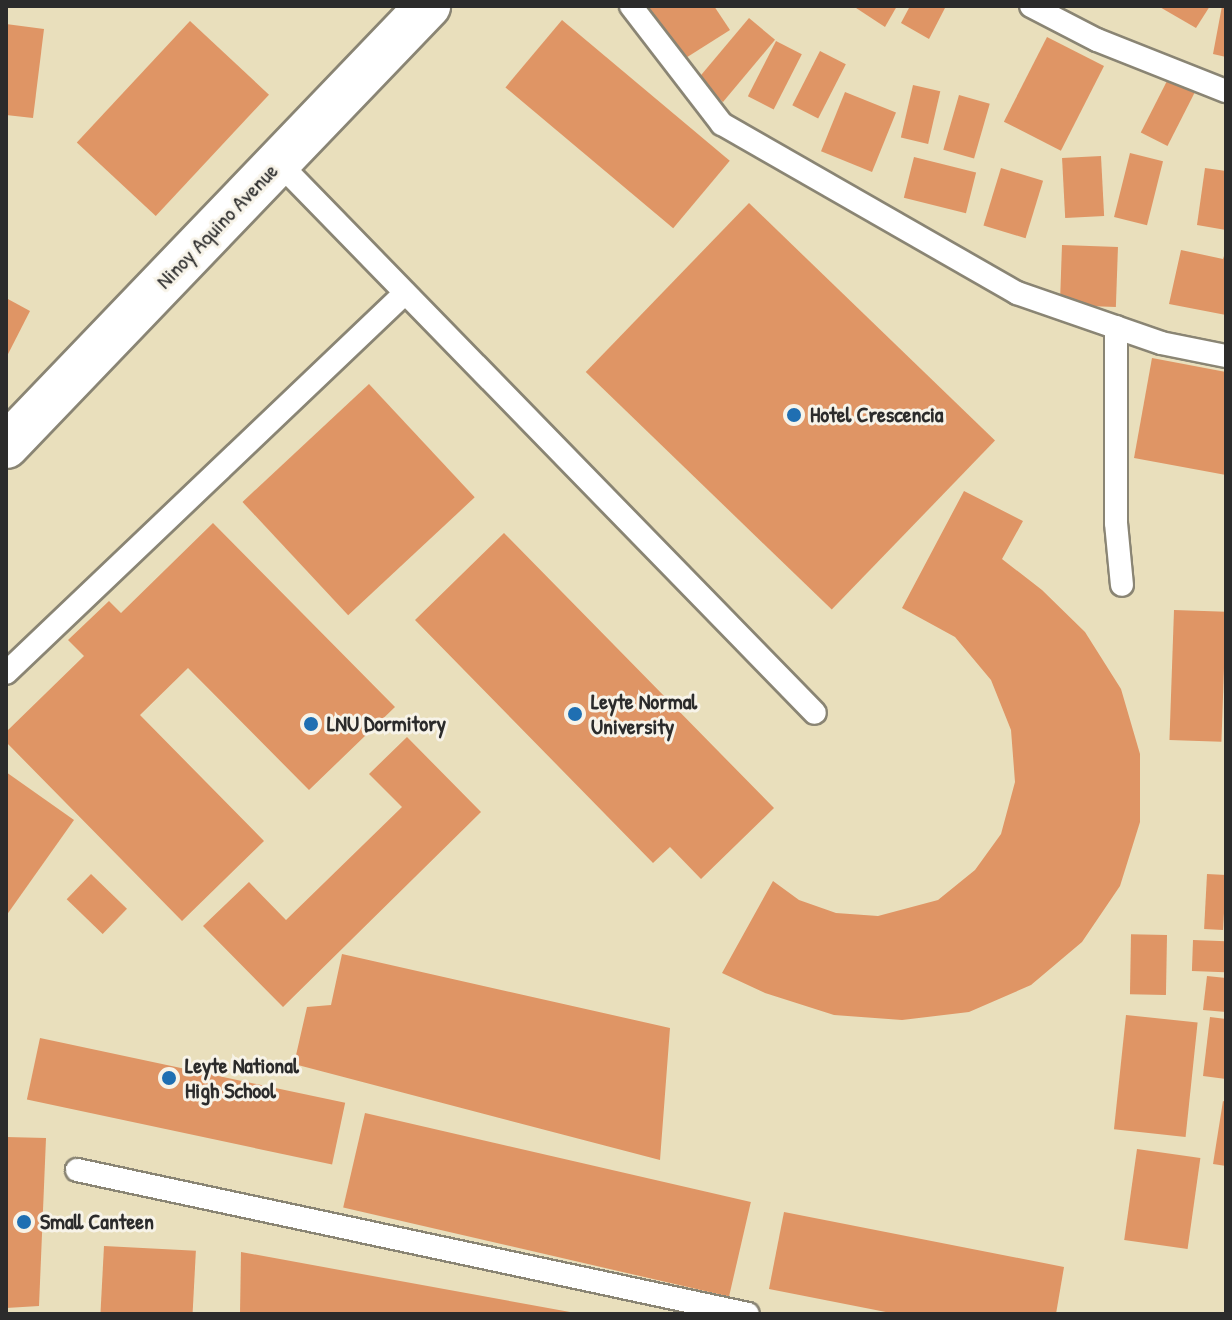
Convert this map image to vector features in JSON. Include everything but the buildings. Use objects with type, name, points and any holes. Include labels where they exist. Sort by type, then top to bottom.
[{"type":"main road","name":"Ninoy Aquino Avenue","points":[[6,446],[428,6]]},
{"type":"lane","points":[[631,6],[722,124],[1017,293],[1161,343],[1226,356]]},
{"type":"lane","points":[[1031,6],[1097,40],[1226,91]]},
{"type":"lane","points":[[278,162],[815,713]]},
{"type":"lane","points":[[6,673],[405,293]]},
{"type":"lane","points":[[1116,327],[1116,523],[1122,585]]},
{"type":"lane","points":[[77,1170],[748,1314]]},
{"type":"place","name":"Hotel Crescencia","points":[[794,415]]},
{"type":"place","name":"Leyte Normal University","points":[[575,714]]},
{"type":"place","name":"LNU Dormitory","points":[[311,724]]},
{"type":"place","name":"Leyte National High School","points":[[169,1078]]},
{"type":"place","name":"Small Canteen","points":[[24,1222]]}]
